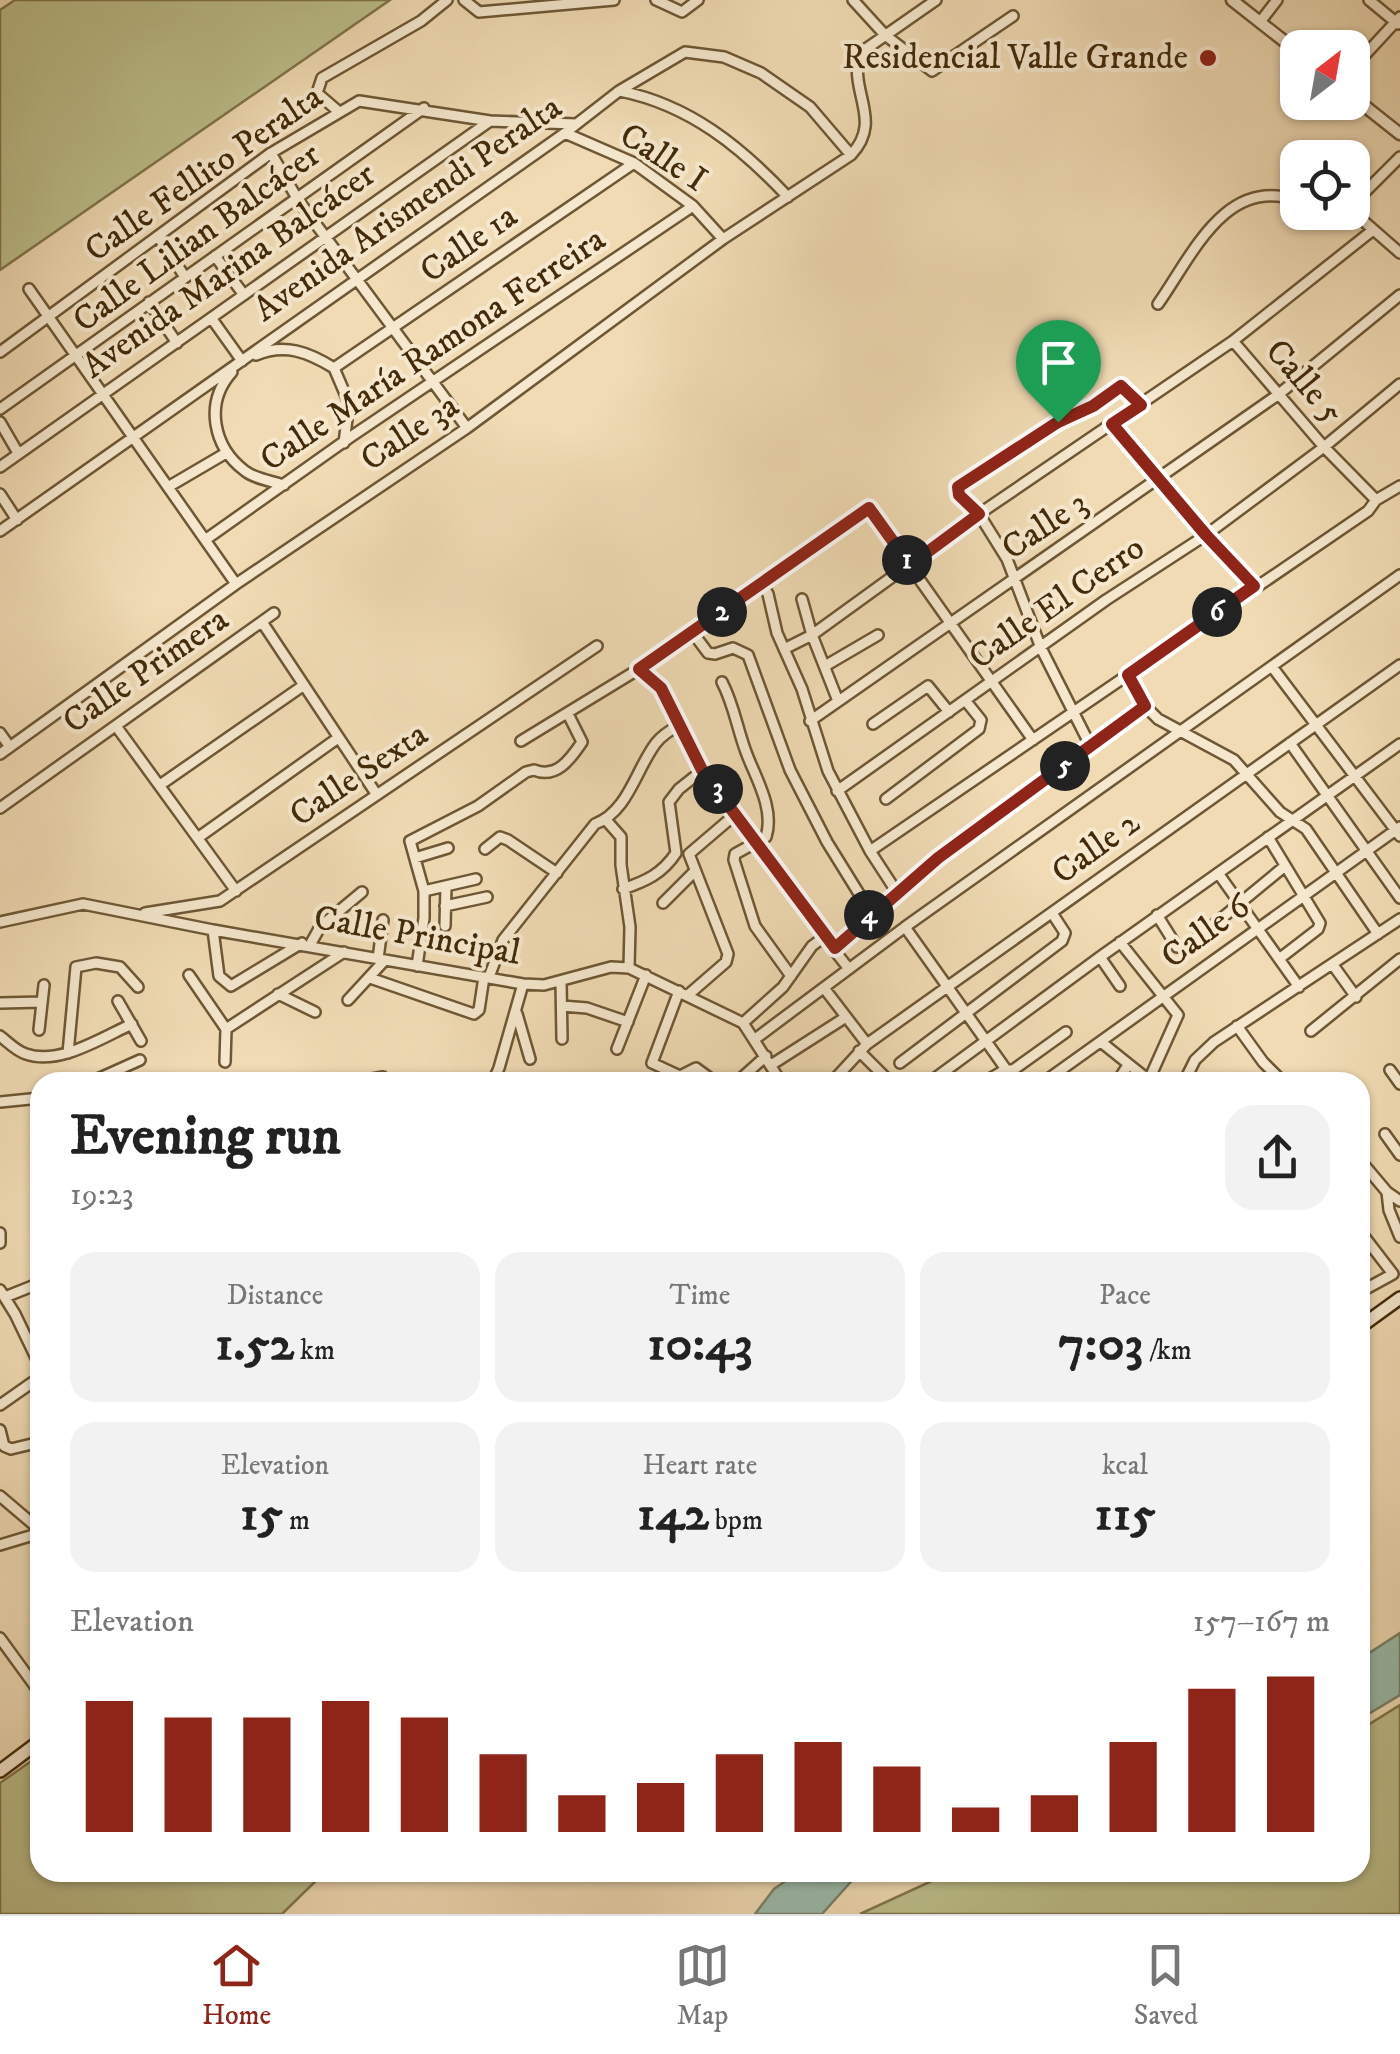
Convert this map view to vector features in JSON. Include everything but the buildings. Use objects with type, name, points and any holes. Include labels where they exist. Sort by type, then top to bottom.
[{"type":"main road","points":[[1370,1320],[1394,1302]]},
{"type":"main road","points":[[0,1770],[30,1748]]},
{"type":"street","points":[[338,111],[317,92],[322,78],[421,21],[447,0]]},
{"type":"street","points":[[464,0],[478,12],[614,0]]},
{"type":"street","points":[[536,9],[545,0]]},
{"type":"street","points":[[656,0],[682,12],[698,0]]},
{"type":"street","points":[[853,0],[886,35],[932,71],[1012,16]]},
{"type":"street","points":[[850,155],[862,143],[867,129],[856,66],[860,53],[936,0]]},
{"type":"street","points":[[1232,0],[1280,38]]},
{"type":"street","points":[[1260,22],[1278,0]]},
{"type":"street","points":[[1369,0],[1398,22],[1370,51]]},
{"type":"street","name":"Avenida Arismendi Peralta","points":[[0,531],[619,91],[685,52],[724,57],[761,74],[810,106],[850,155]]},
{"type":"street","points":[[619,91],[696,117],[760,167],[788,197]]},
{"type":"street","name":"Calle Fellito Peralta","points":[[0,352],[271,152],[338,111],[366,100],[490,121],[577,124]]},
{"type":"street","name":"Calle Lilian Balcácer","points":[[0,409],[424,108]]},
{"type":"street","points":[[1370,110],[1400,134]]},
{"type":"street","name":"Avenida Marina Balcácer","points":[[0,467],[490,121]]},
{"type":"street","name":"Calle I","points":[[565,133],[634,163],[693,206],[723,239]]},
{"type":"street","points":[[271,152],[298,200],[467,428]]},
{"type":"street","name":"Calle 3a","points":[[0,754],[236,584],[467,428],[723,239],[850,155]]},
{"type":"street","points":[[1370,189],[1400,157]]},
{"type":"street","name":"Calle 1a","points":[[334,368],[634,163]]},
{"type":"street","points":[[1158,304],[1212,226],[1238,202],[1280,194]]},
{"type":"street","name":"Calle María Ramona Ferreira","points":[[205,540],[693,206]]},
{"type":"street","points":[[1370,226],[1400,253]]},
{"type":"street","points":[[784,648],[812,634],[979,514],[1233,342],[1374,230]]},
{"type":"street","points":[[159,238],[185,277]]},
{"type":"street","points":[[215,256],[244,295]]},
{"type":"street","points":[[29,289],[236,584]]},
{"type":"street","name":"Calle 3","points":[[810,721],[1279,394],[1400,295]]},
{"type":"street","points":[[149,302],[177,342]]},
{"type":"street","points":[[212,319],[242,361]]},
{"type":"street","name":"Calle 5","points":[[1233,342],[1376,500]]},
{"type":"street","points":[[284,484],[248,474],[226,454],[216,430],[215,406],[223,382],[242,361],[272,348],[296,349],[334,368],[349,403],[344,443]]},
{"type":"street","name":"Calle El Cerro","points":[[838,791],[1106,600],[1206,535],[1324,447],[1400,384]]},
{"type":"street","points":[[1091,747],[1041,648],[1017,578],[979,514],[957,491],[972,476],[1058,422],[1093,406],[1116,388],[1126,387],[1141,405]]},
{"type":"street","points":[[0,422],[18,453]]},
{"type":"street","points":[[1112,424],[1254,586]]},
{"type":"street","points":[[168,487],[226,454]]},
{"type":"street","points":[[870,851],[1400,486]]},
{"type":"street","points":[[0,494],[16,520]]},
{"type":"street","points":[[521,741],[639,669],[869,508],[1033,740]]},
{"type":"street","points":[[755,1038],[1400,575]]},
{"type":"street","points":[[762,584],[838,791],[896,891]]},
{"type":"street","points":[[802,599],[838,701]]},
{"type":"street","name":"Calle Primera","points":[[0,808],[274,614]]},
{"type":"street","points":[[262,622],[377,796]]},
{"type":"street","points":[[692,633],[708,653],[733,648],[748,655],[790,770],[827,842],[871,913]]},
{"type":"street","points":[[824,666],[878,635]]},
{"type":"street","name":"Calle Sexta","points":[[137,914],[220,901],[597,646]]},
{"type":"street","name":"Calle 2","points":[[841,1072],[863,1048],[1400,666]]},
{"type":"street","points":[[1273,668],[1398,831]]},
{"type":"street","points":[[639,669],[661,688],[702,770],[809,909],[848,969]]},
{"type":"street","points":[[1128,675],[1145,706],[1180,733],[1220,751],[1280,812],[1306,830],[1378,934]]},
{"type":"street","points":[[722,682],[746,754],[765,794],[769,828],[766,837],[735,854],[734,860],[755,926],[791,976]]},
{"type":"street","points":[[160,785],[304,685]]},
{"type":"street","points":[[873,724],[928,686],[949,712]]},
{"type":"street","points":[[886,799],[978,729],[981,720],[965,700]]},
{"type":"street","points":[[835,948],[896,891],[1145,706]]},
{"type":"street","points":[[417,966],[424,891],[409,843],[478,806],[526,772],[554,772],[582,742],[568,714]]},
{"type":"street","points":[[370,978],[474,1014],[479,1010],[487,977],[503,940],[594,824],[606,820],[618,808],[657,740],[681,724]]},
{"type":"street","points":[[116,726],[236,891]]},
{"type":"street","points":[[0,734],[10,747]]},
{"type":"street","points":[[199,837],[338,738]]},
{"type":"street","points":[[1290,743],[1400,898]]},
{"type":"street","points":[[944,1072],[1400,744]]},
{"type":"street","points":[[623,889],[651,879],[676,854],[669,802],[678,789],[702,770]]},
{"type":"street","points":[[676,854],[689,854],[737,813]]},
{"type":"street","points":[[606,820],[620,837],[630,927],[629,968],[742,1023],[775,1072]]},
{"type":"street","name":"Calle 6","points":[[1058,1072],[1398,831]]},
{"type":"street","points":[[486,849],[500,838],[508,840],[557,872]]},
{"type":"street","points":[[1268,838],[1317,916],[1319,926],[1279,959]]},
{"type":"street","points":[[416,858],[448,848]]},
{"type":"street","points":[[671,1072],[652,1064],[684,993],[726,962],[728,954],[689,854]]},
{"type":"street","points":[[1158,916],[1181,948],[1285,866]]},
{"type":"street","points":[[663,903],[696,871]]},
{"type":"street","points":[[1218,873],[1299,987]]},
{"type":"street","points":[[424,891],[476,880]]},
{"type":"street","points":[[445,926],[446,886]]},
{"type":"street","points":[[213,930],[219,976],[231,986],[306,944],[362,892]]},
{"type":"street","points":[[446,906],[486,897]]},
{"type":"street","name":"Calle Principal","points":[[0,922],[83,904],[523,984],[561,982],[611,967],[629,968]]},
{"type":"street","points":[[900,1062],[1062,941],[1064,933],[1052,913]]},
{"type":"street","points":[[1188,1072],[1204,1050],[1400,918]]},
{"type":"street","points":[[348,1000],[381,960],[383,920]]},
{"type":"street","points":[[905,927],[1004,1070]]},
{"type":"street","points":[[742,1023],[770,1001],[812,946],[824,937]]},
{"type":"street","points":[[1120,942],[1179,1019],[1154,1072]]},
{"type":"street","points":[[226,1029],[344,952]]},
{"type":"street","points":[[1100,956],[1120,986]]},
{"type":"street","points":[[1311,1030],[1400,959]]},
{"type":"street","points":[[1333,965],[1356,997]]},
{"type":"street","points":[[68,1053],[76,966],[120,966],[138,987]]},
{"type":"street","points":[[188,974],[226,1029],[225,1062]]},
{"type":"street","points":[[617,1049],[646,975]]},
{"type":"street","points":[[561,982],[562,1039]]},
{"type":"street","points":[[497,1072],[523,984]]},
{"type":"street","points":[[39,1030],[44,985]]},
{"type":"street","points":[[824,988],[882,1072]]},
{"type":"street","points":[[278,994],[315,1012]]},
{"type":"street","points":[[118,1001],[140,1042]]},
{"type":"street","points":[[0,1004],[42,1002]]},
{"type":"street","points":[[562,1006],[587,1008],[628,1022]]},
{"type":"street","points":[[516,1012],[530,1059]]},
{"type":"street","points":[[752,1072],[846,1017]]},
{"type":"street","points":[[0,1036],[31,1056],[68,1053],[132,1024]]},
{"type":"street","points":[[1237,1026],[1272,1072]]},
{"type":"street","points":[[1001,1072],[1012,1070],[1066,1032]]},
{"type":"street","points":[[1101,1042],[1137,1072]]},
{"type":"street","points":[[113,1072],[140,1060]]},
{"type":"street","points":[[1124,1072],[1128,1065]]},
{"type":"street","points":[[1390,1070],[1400,1084]]},
{"type":"street","points":[[0,1102],[30,1099]]},
{"type":"street","points":[[1386,1134],[1400,1155]]},
{"type":"street","points":[[1370,1172],[1387,1192],[1400,1200]]},
{"type":"street","points":[[1387,1192],[1400,1238]]},
{"type":"street","points":[[0,1233],[0,1242]]},
{"type":"street","points":[[1370,1244],[1393,1273],[1370,1288]]},
{"type":"street","points":[[1376,1285],[1394,1302]]},
{"type":"street","points":[[30,1286],[2,1293],[30,1347]]},
{"type":"street","points":[[0,1405],[30,1383]]},
{"type":"street","points":[[0,1430],[4,1446],[11,1449],[30,1444]]},
{"type":"street","points":[[0,1496],[30,1523]]},
{"type":"street","points":[[0,1545],[30,1535]]},
{"type":"street","points":[[0,1638],[30,1680]]},
{"type":"green space","points":[[15,0],[390,0],[0,270],[0,10]]},
{"type":"green space","points":[[1400,1705],[1400,1914],[860,1914],[929,1882],[1370,1882],[1370,1724]]},
{"type":"green space","points":[[30,1762],[30,1882],[315,1882],[282,1914],[0,1914],[0,1783]]},
{"type":"shaded area","points":[[1400,1633],[1400,1695],[1370,1713],[1370,1652]]},
{"type":"shaded area","points":[[784,1882],[851,1882],[822,1914],[755,1914]]},
{"type":"place","name":"Residencial Valle Grande","points":[[1208,58]]},
{"type":"route","points":[[1126,387],[1141,405],[1112,424],[1254,586],[1128,675],[1145,706],[938,858],[835,948],[702,770],[661,688],[639,669],[869,508],[910,565],[979,514],[959,495],[958,487],[1058,422],[1093,406],[1116,388],[1126,387]]}]
